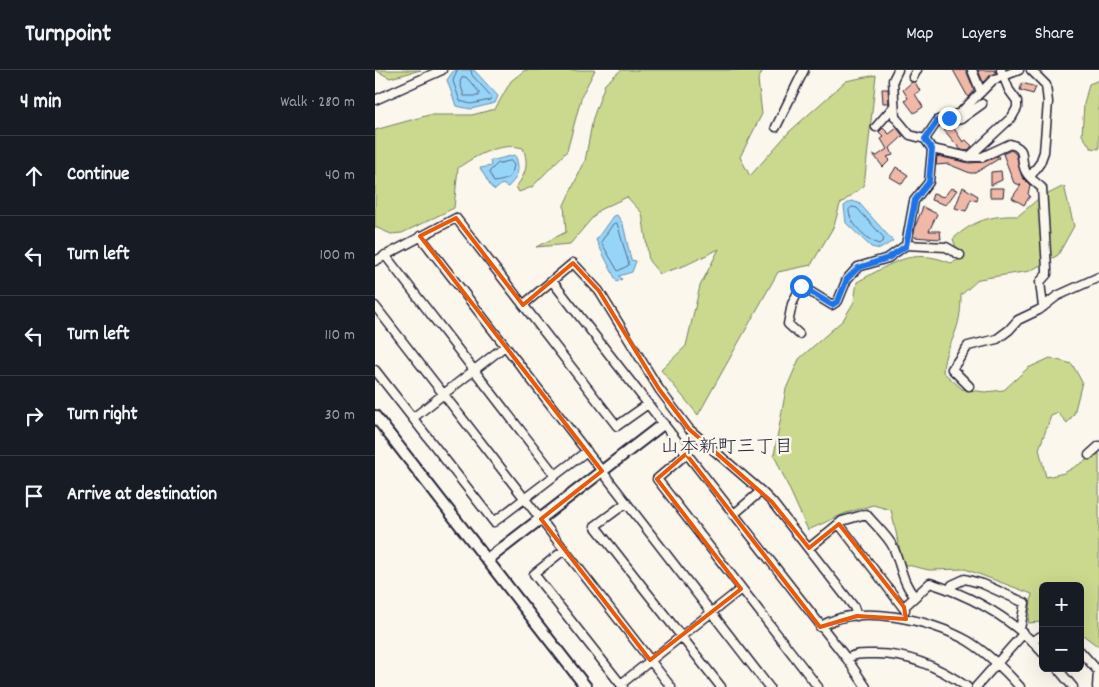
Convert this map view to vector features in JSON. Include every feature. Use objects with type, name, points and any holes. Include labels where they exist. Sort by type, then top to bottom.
[{"type":"street","points":[[375,100],[441,70]]},
{"type":"street","points":[[776,127],[804,70]]},
{"type":"street","points":[[898,70],[893,80],[895,117],[910,136],[925,139],[932,149],[929,182],[915,200],[906,246]]},
{"type":"street","points":[[972,70],[981,92]]},
{"type":"street","points":[[925,139],[938,120],[961,113],[1002,73],[1019,70]]},
{"type":"street","points":[[1030,177],[1040,163],[1044,152],[1048,102],[1046,85],[1031,70]]},
{"type":"street","points":[[969,157],[1012,117],[1017,108],[1017,101],[1002,73]]},
{"type":"street","points":[[938,120],[953,122],[982,104]]},
{"type":"street","points":[[876,127],[894,106]]},
{"type":"street","points":[[953,122],[958,130]]},
{"type":"street","points":[[932,149],[969,157],[982,157],[1010,144],[1018,146],[1022,152],[1025,171],[1042,188],[1045,208],[1047,269],[1047,274],[1040,282],[1043,307]]},
{"type":"street","points":[[375,260],[456,218],[617,426],[648,404]]},
{"type":"street","points":[[420,236],[769,687]]},
{"type":"street","points":[[799,334],[788,324],[792,304],[801,286],[832,305],[838,301],[847,279],[858,268],[888,258],[906,246],[946,246],[960,255]]},
{"type":"street","points":[[385,255],[555,475]]},
{"type":"street","points":[[523,304],[573,263],[599,291],[659,389],[689,429],[772,502],[854,607],[857,616]]},
{"type":"street","points":[[969,386],[952,369],[968,346],[997,339],[1018,320],[1043,307],[1057,296],[1099,277]]},
{"type":"street","points":[[552,281],[820,627],[847,659],[866,687]]},
{"type":"street","points":[[375,306],[671,687]]},
{"type":"street","points":[[413,418],[505,346]]},
{"type":"street","points":[[375,370],[494,522],[587,451]]},
{"type":"street","points":[[375,416],[586,687]]},
{"type":"street","points":[[487,560],[663,424]]},
{"type":"street","points":[[1089,455],[1099,446]]},
{"type":"street","points":[[687,454],[657,479],[818,687]]},
{"type":"street","points":[[733,515],[761,491]]},
{"type":"street","points":[[626,502],[595,526],[721,687]]},
{"type":"street","points":[[809,548],[842,521],[866,514],[893,547],[896,561],[909,591],[915,597]]},
{"type":"street","points":[[839,524],[904,607],[906,619]]},
{"type":"street","points":[[564,550],[534,574],[622,686],[650,660],[741,589]]},
{"type":"street","points":[[950,589],[952,585],[965,579],[983,584],[1025,603],[1022,631],[976,687]]},
{"type":"street","points":[[904,607],[931,583],[950,589],[990,608],[1022,631],[1039,649]]},
{"type":"street","points":[[820,627],[829,621],[857,616],[906,619],[951,632],[998,662],[1020,687]]},
{"type":"street","points":[[1032,641],[1039,637]]},
{"type":"street","points":[[847,659],[853,654],[881,654],[911,659],[932,666],[967,687]]},
{"type":"street","points":[[1084,655],[1098,671],[1097,687]]},
{"type":"street","points":[[1060,672],[1073,687]]},
{"type":"highlighted area","points":[[456,218],[523,305],[573,263],[599,291],[659,389],[689,429],[772,502],[809,548],[839,524],[904,607],[906,619],[857,616],[820,627],[686,454],[657,479],[741,589],[650,660],[541,519],[602,471],[420,236]]},
{"type":"green space","points":[[375,70],[421,70],[390,78]]},
{"type":"green space","points":[[525,70],[595,70],[582,95],[567,151],[532,187],[519,192],[516,187],[522,178],[526,164],[523,148],[506,147],[489,151],[458,168],[454,208],[402,233],[391,234],[375,227],[375,130],[429,115],[472,115],[495,109],[511,81]]},
{"type":"green space","points":[[621,70],[763,70],[758,80],[762,114],[740,157],[750,176],[789,132],[846,81],[876,75],[864,186],[840,204],[834,226],[811,265],[778,272],[698,415],[661,370],[686,346],[700,286],[719,249],[686,265],[660,274],[649,261],[642,213],[627,197],[599,210],[570,244],[536,247],[566,232],[564,205],[585,161],[593,118],[605,84]]},
{"type":"green space","points":[[1099,80],[1099,149],[1091,148],[1082,135],[1084,104],[1089,84]]},
{"type":"green space","points":[[1064,186],[1074,226],[1058,255],[1030,271],[979,279],[961,295],[958,322],[946,355],[943,372],[962,389],[985,392],[1004,390],[1028,368],[1050,358],[1072,364],[1082,382],[1074,414],[1067,423],[1058,413],[1051,416],[1039,449],[1046,477],[1064,473],[1099,453],[1099,647],[1084,636],[1084,582],[1039,582],[1039,622],[1028,623],[1032,594],[965,569],[929,570],[903,564],[891,510],[873,505],[846,513],[808,530],[774,455],[786,389],[799,359],[843,320],[854,302],[857,282],[903,259],[913,257],[937,258],[951,263],[960,259],[953,239],[960,233],[983,220],[1018,216],[1038,199]]},
{"type":"water","points":[[454,70],[474,70],[498,96],[495,103],[471,109],[456,106],[447,80]]},
{"type":"water","points":[[515,155],[518,169],[514,180],[508,187],[502,184],[495,190],[491,187],[480,168],[491,166],[490,161]]},
{"type":"water","points":[[851,201],[859,203],[893,241],[880,249],[871,247],[846,223],[844,206]]},
{"type":"water","points":[[617,215],[623,224],[631,260],[636,261],[632,272],[619,276],[622,279],[617,282],[596,240],[613,216]]},
{"type":"building","points":[[953,70],[966,70],[974,90],[968,97]]},
{"type":"building","points":[[978,70],[995,70],[996,73],[983,82]]},
{"type":"building","points":[[912,82],[915,82],[920,91],[915,94],[923,107],[914,113],[905,101],[908,98],[903,90]]},
{"type":"building","points":[[1022,83],[1036,87],[1033,94],[1020,90]]},
{"type":"building","points":[[882,89],[888,89],[889,103],[883,103]]},
{"type":"building","points":[[953,127],[963,142],[966,140],[972,146],[967,151],[961,150],[944,130]]},
{"type":"building","points":[[883,128],[889,134],[897,128],[903,136],[890,148],[893,155],[887,157],[890,160],[883,167],[873,154],[877,156],[887,149],[881,139],[884,137],[879,132]]},
{"type":"building","points":[[1011,150],[1016,154],[1022,177],[1030,185],[1028,194],[1030,196],[1024,205],[1012,198],[1021,185],[1014,183],[1003,154]]},
{"type":"building","points":[[937,156],[969,163],[984,162],[999,156],[1000,158],[975,173],[970,173],[948,164],[936,165]]},
{"type":"building","points":[[896,167],[908,175],[902,184],[890,177]]},
{"type":"building","points":[[1001,171],[1002,180],[991,185],[991,172]]},
{"type":"building","points":[[963,187],[978,196],[977,201],[971,199],[966,211],[955,208]]},
{"type":"building","points":[[951,188],[957,190],[946,205],[931,200],[933,194],[944,197]]},
{"type":"building","points":[[990,188],[1004,188],[1003,197],[990,197]]},
{"type":"building","points":[[923,207],[937,214],[929,231],[940,231],[941,239],[913,237]]},
{"type":"district","name":"山本新町三丁目","points":[[727,445]]},
{"type":"route","points":[[801,286],[832,305],[838,301],[847,279],[858,268],[888,258],[906,246],[915,200],[929,182],[932,149],[925,139],[938,120],[949,118]]}]
